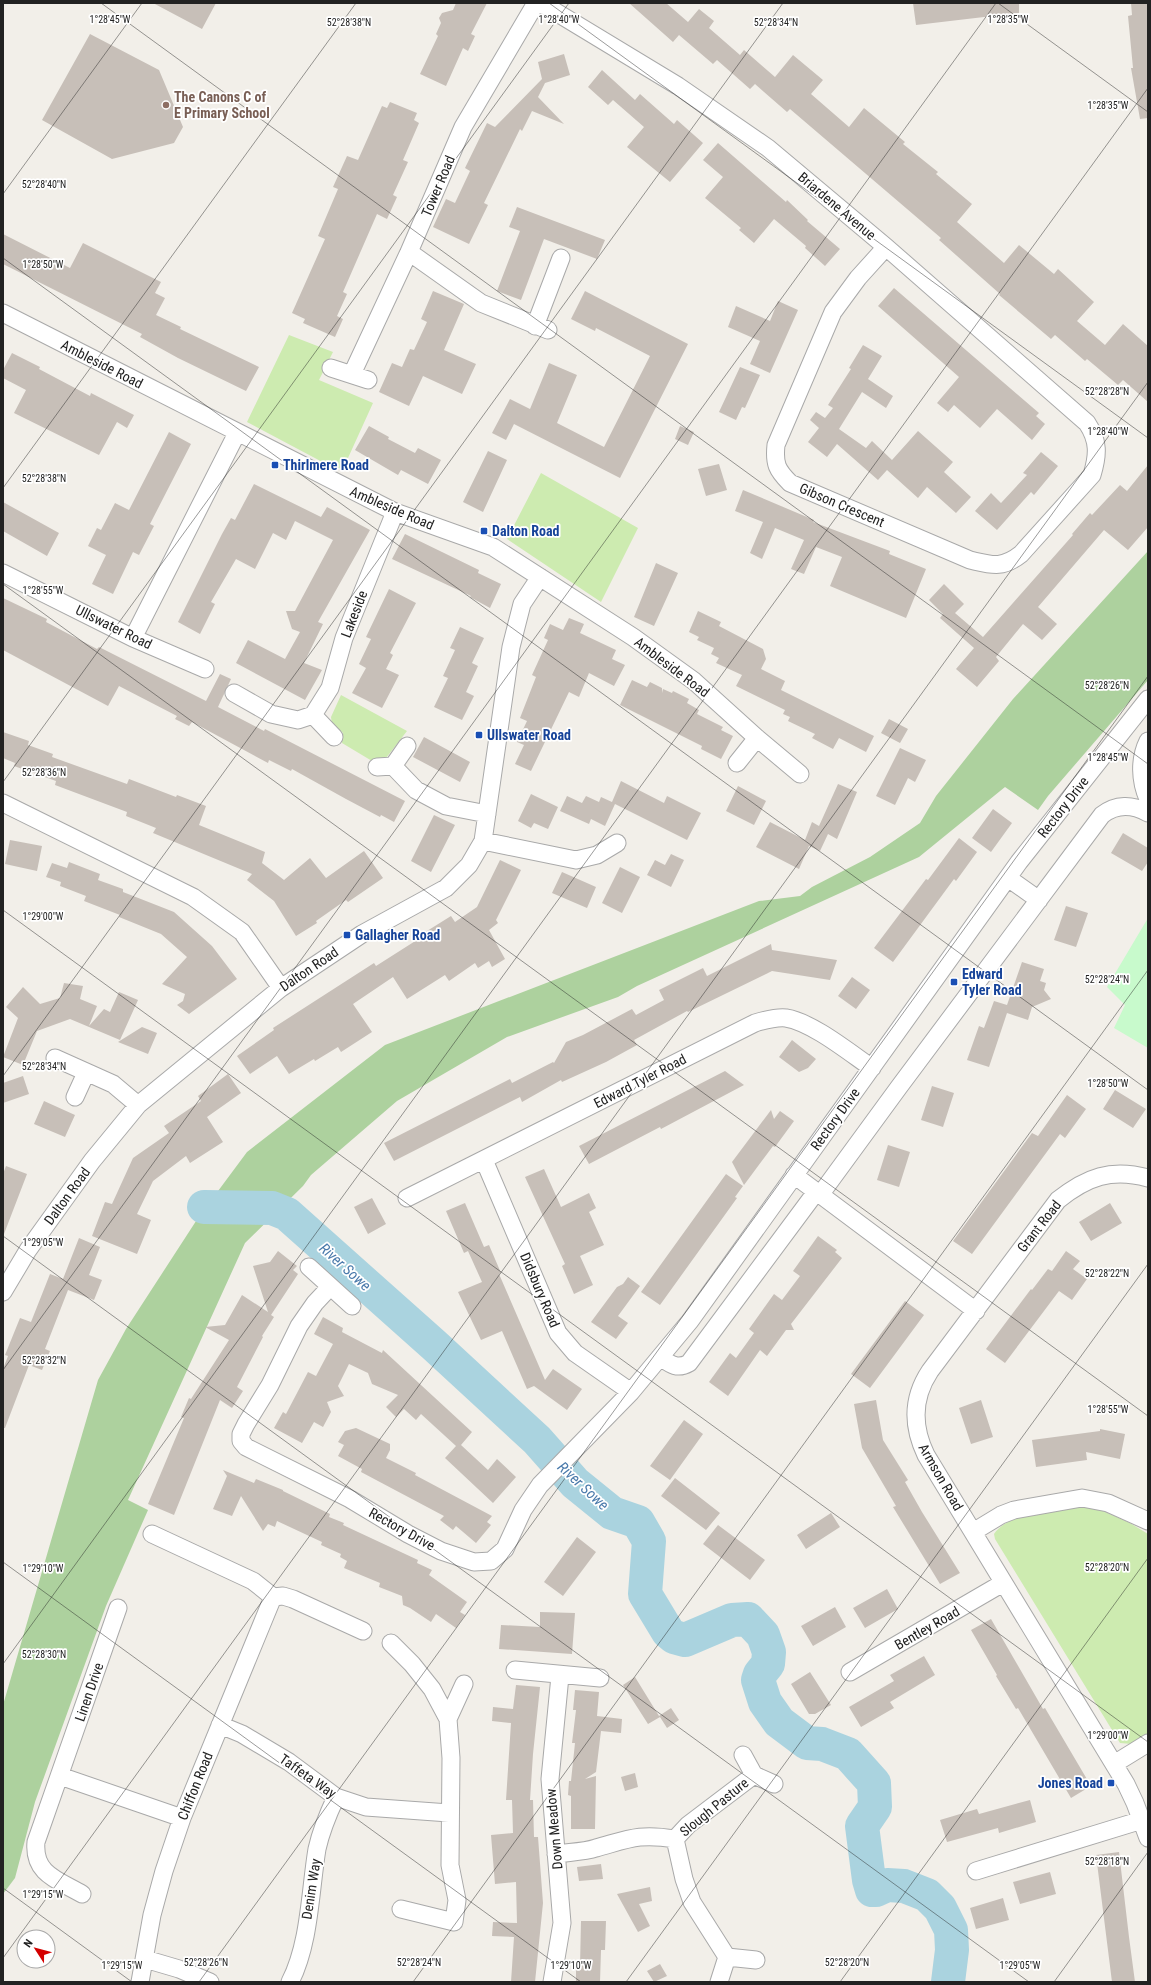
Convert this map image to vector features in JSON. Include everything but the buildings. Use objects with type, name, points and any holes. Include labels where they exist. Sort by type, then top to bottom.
[{"type":"street","name":"Tower Road","points":[[352,374],[409,252],[463,127],[536,3]]},
{"type":"street","name":"Briardene Avenue","points":[[542,3],[678,86],[768,148],[886,247],[1087,423],[1095,435],[1096,448]]},
{"type":"street","name":"Gibson Crescent","points":[[886,247],[858,278],[833,312],[776,445],[775,458],[778,471],[790,483],[970,560],[997,566],[1011,562],[1021,554],[1092,475],[1096,462],[1096,448]]},
{"type":"street","points":[[409,252],[481,302],[541,328],[561,258]]},
{"type":"street","name":"Ambleside Road","points":[[3,313],[395,512],[493,547],[633,637],[694,681],[757,738],[800,774]]},
{"type":"street","points":[[331,368],[368,380]]},
{"type":"street","points":[[133,638],[237,433]]},
{"type":"street","name":"Lakeside","points":[[313,715],[330,688],[344,638],[395,512]]},
{"type":"street","name":"Ullswater Road","points":[[3,573],[133,638],[205,669]]},
{"type":"street","name":"Dalton Road","points":[[3,1292],[28,1250],[92,1161],[138,1105],[280,988],[362,934],[446,888],[469,865],[483,841],[511,647],[522,604],[540,577]]},
{"type":"street","points":[[234,693],[271,714],[298,720],[313,715],[334,737]]},
{"type":"street","name":"Rectory Drive","points":[[330,1287],[315,1303],[299,1326],[270,1385],[246,1424],[241,1434],[241,1441],[246,1447],[350,1499],[421,1541],[441,1551],[474,1562],[491,1561],[505,1549],[523,1510],[540,1485],[630,1392],[690,1321],[1008,878],[1148,699]]},
{"type":"street","points":[[737,763],[757,738]]},
{"type":"street","points":[[1148,741],[1142,768],[1143,781],[1148,799]]},
{"type":"street","points":[[407,746],[385,767],[416,790],[446,806],[487,814]]},
{"type":"street","points":[[3,803],[193,896],[242,932],[280,988]]},
{"type":"street","points":[[660,1357],[675,1366],[684,1366],[689,1363],[1102,815],[1110,809],[1116,807],[1140,810]]},
{"type":"street","points":[[483,841],[576,860],[597,855],[617,843]]},
{"type":"street","points":[[1008,878],[1039,900]]},
{"type":"street","name":"Edward Tyler Road","points":[[407,1198],[756,1023],[772,1019],[786,1018],[810,1027],[872,1068]]},
{"type":"street","points":[[55,1058],[113,1084],[138,1105]]},
{"type":"street","points":[[75,1097],[86,1073]]},
{"type":"street","name":"Didsbury Road","points":[[484,1160],[558,1333],[575,1352],[630,1392]]},
{"type":"street","name":"Grant Road","points":[[976,1311],[1058,1200],[1070,1190],[1099,1176],[1115,1173],[1131,1174],[1148,1178]]},
{"type":"street","points":[[794,1175],[976,1311]]},
{"type":"street","points":[[309,1267],[352,1306]]},
{"type":"street","name":"Armson Road","points":[[976,1311],[922,1383],[915,1411],[919,1440],[1003,1583],[1126,1784],[1142,1820],[1148,1838]]},
{"type":"street","points":[[973,1532],[1002,1515],[1014,1510],[1082,1498],[1108,1503],[1148,1521]]},
{"type":"street","points":[[152,1534],[253,1581],[274,1597],[283,1596],[293,1599],[363,1631]]},
{"type":"street","name":"Bentley Road","points":[[850,1672],[1003,1583]]},
{"type":"street","name":"Chiffon Road","points":[[140,1982],[152,1915],[182,1818],[274,1597]]},
{"type":"street","name":"Linen Drive","points":[[82,1894],[46,1874],[39,1864],[35,1853],[36,1842],[118,1608]]},
{"type":"street","points":[[392,1643],[412,1664],[432,1689],[448,1719],[450,1758],[450,1865],[457,1900],[454,1922],[401,1908]]},
{"type":"street","points":[[515,1670],[560,1676],[600,1678]]},
{"type":"street","name":"Down Meadow","points":[[552,1982],[562,1923],[550,1779],[560,1676]]},
{"type":"street","points":[[448,1719],[464,1684]]},
{"type":"street","name":"Taffeta Way","points":[[220,1725],[242,1734],[272,1752],[336,1797],[366,1807],[450,1813]]},
{"type":"street","points":[[1114,1764],[1148,1743]]},
{"type":"street","name":"Slough Pasture","points":[[743,1755],[754,1775],[774,1784]]},
{"type":"street","name":"Slough Pasture","points":[[556,1854],[595,1849],[636,1837],[657,1836],[675,1839],[688,1825],[754,1775]]},
{"type":"street","points":[[60,1776],[182,1818]]},
{"type":"street","name":"Denim Way","points":[[290,1982],[300,1957],[322,1830],[336,1797]]},
{"type":"street","points":[[976,1871],[1142,1820]]},
{"type":"street","points":[[675,1839],[684,1879],[692,1902],[727,1957]]},
{"type":"street","points":[[727,1957],[756,1960]]},
{"type":"street","points":[[719,1982],[727,1957]]},
{"type":"street","points":[[144,1960],[179,1969],[210,1982]]},
{"type":"green space","points":[[289,335],[333,352],[319,380],[373,403],[343,469],[328,465],[247,422]]},
{"type":"green space","points":[[541,473],[638,528],[601,602],[507,539]]},
{"type":"green space","points":[[1148,551],[1148,680],[1048,796],[1038,810],[1005,787],[919,857],[637,986],[618,997],[507,1037],[397,1101],[311,1175],[303,1186],[245,1243],[128,1500],[148,1510],[106,1606],[35,1802],[15,1878],[3,1894],[3,1705],[98,1380],[126,1329],[198,1218],[247,1152],[385,1045],[759,901],[800,896],[812,887],[870,857],[920,823],[936,796],[1013,699]]},
{"type":"green space","points":[[341,695],[407,731],[386,758],[372,761],[342,743],[343,733],[332,724],[331,717]]},
{"type":"green space","points":[[1148,918],[1148,1048],[1114,1028],[1125,1005],[1107,987]]},
{"type":"green space","points":[[1065,1505],[1092,1506],[1130,1523],[1148,1534],[1148,1735],[1132,1744],[1120,1743],[995,1539],[994,1534],[999,1528],[1016,1518]]},
{"type":"waterway","name":"River Sowe","points":[[204,1207],[272,1208],[287,1214],[434,1345],[537,1440],[575,1483],[612,1513],[638,1522],[649,1541],[645,1594],[668,1632],[674,1637],[685,1640],[732,1620],[748,1619],[763,1635],[769,1652],[768,1664],[760,1674],[758,1680],[765,1702],[779,1722],[807,1743],[822,1744],[848,1754],[874,1783],[875,1807],[862,1826],[869,1880],[872,1890],[876,1890],[887,1885],[904,1886],[927,1895],[940,1908],[951,1930],[952,1950],[948,1982]]},
{"type":"place","name":"The Canons C of E Primary School","points":[[166,105]]},
{"type":"place","name":"Thirlmere Road","points":[[275,465]]},
{"type":"place","name":"Dalton Road","points":[[484,531]]},
{"type":"place","name":"Ullswater Road","points":[[479,735]]},
{"type":"place","name":"Gallagher Road","points":[[347,935]]},
{"type":"place","name":"Edward Tyler Road","points":[[954,982]]},
{"type":"place","name":"Jones Road","points":[[1111,1783]]}]
